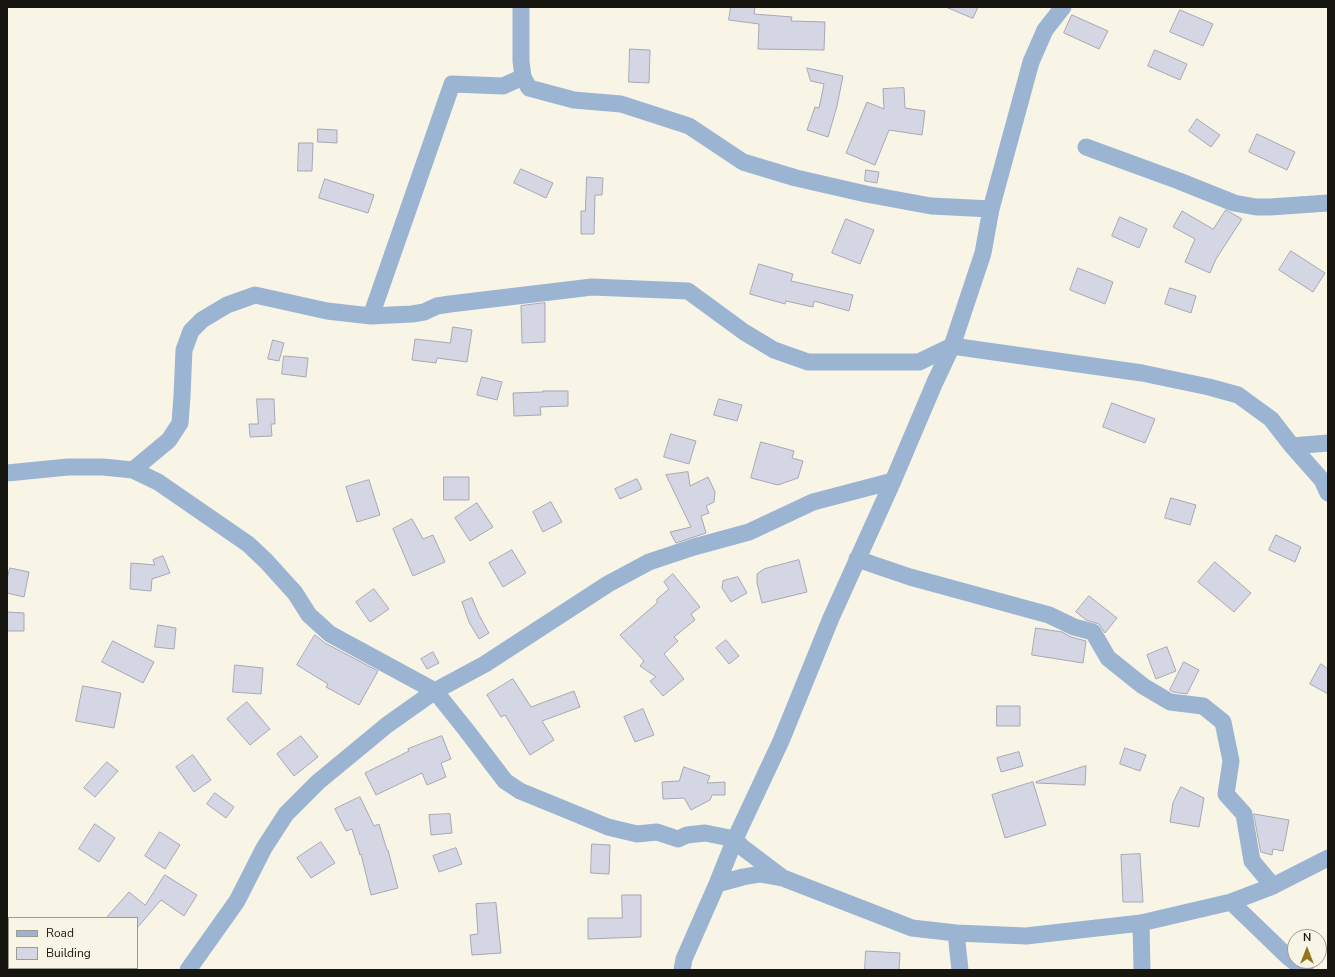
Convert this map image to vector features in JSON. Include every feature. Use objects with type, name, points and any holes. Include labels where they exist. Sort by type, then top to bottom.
[{"type":"street","points":[[521,7],[521,61],[523,77],[529,88],[574,100],[621,104],[689,126],[743,162],[796,178],[866,194],[931,206],[991,209]]},
{"type":"street","points":[[682,970],[684,959],[735,839],[781,740],[831,618],[952,346],[983,253],[991,209],[1031,62],[1046,30],[1063,7]]},
{"type":"street","points":[[371,316],[452,84],[503,86],[523,77]]},
{"type":"street","points":[[1086,147],[1179,181],[1234,204],[1270,207],[1328,203]]},
{"type":"street","points":[[133,470],[169,440],[180,423],[184,350],[191,331],[202,320],[227,305],[255,294],[327,311],[371,316],[412,314],[424,312],[437,306],[450,304],[592,287],[688,291],[744,332],[774,350],[808,362],[919,362],[952,346],[1142,373],[1209,387],[1238,395],[1271,419],[1292,446],[1322,480],[1328,493]]},
{"type":"street","points":[[1292,446],[1328,443]]},
{"type":"street","points":[[7,473],[68,466],[103,467],[133,470],[158,482],[248,544],[266,561],[295,593],[309,615],[330,634],[434,691],[468,731],[505,781],[520,791],[608,827],[637,834],[657,832],[678,839],[687,835],[705,833],[735,839],[742,847],[783,878]]},
{"type":"street","points":[[188,970],[237,900],[264,848],[286,814],[318,782],[387,725],[434,691],[485,664],[608,584],[649,562],[694,547],[749,532],[813,502],[893,481]]},
{"type":"street","points":[[857,559],[910,577],[1050,615],[1074,627],[1092,632],[1108,658],[1143,686],[1170,702],[1203,706],[1223,722],[1231,761],[1226,794],[1244,814],[1252,861],[1273,886]]},
{"type":"street","points":[[717,884],[760,874],[783,878],[912,928],[956,933],[1026,936],[1141,923],[1231,902],[1273,886],[1328,858]]},
{"type":"street","points":[[1231,902],[1287,956],[1305,970]]},
{"type":"street","points":[[1141,923],[1142,970]]},
{"type":"street","points":[[956,933],[960,970]]},
{"type":"building","points":[[731,7],[755,7],[754,14],[792,17],[791,21],[825,22],[824,50],[758,49],[759,24],[729,20]]},
{"type":"building","points":[[946,7],[978,7],[973,18]]},
{"type":"building","points":[[1180,10],[1213,24],[1203,46],[1170,32]]},
{"type":"building","points":[[1072,15],[1108,31],[1099,49],[1064,33]]},
{"type":"building","points":[[630,49],[650,50],[649,83],[629,82]]},
{"type":"building","points":[[1155,50],[1187,64],[1180,80],[1148,66]]},
{"type":"building","points":[[807,68],[843,76],[837,106],[828,137],[807,130],[815,107],[819,108],[824,84],[811,81]]},
{"type":"building","points":[[904,88],[905,108],[925,111],[922,135],[889,130],[875,165],[846,153],[867,102],[884,109],[883,89]]},
{"type":"building","points":[[1197,119],[1220,135],[1211,147],[1189,131]]},
{"type":"building","points":[[318,129],[337,130],[337,143],[318,142]]},
{"type":"building","points":[[1257,134],[1295,152],[1287,170],[1249,152]]},
{"type":"building","points":[[299,143],[313,143],[312,171],[298,171]]},
{"type":"building","points":[[521,169],[553,183],[546,198],[514,183]]},
{"type":"building","points":[[866,170],[879,172],[877,183],[865,181]]},
{"type":"building","points":[[587,177],[603,178],[602,195],[595,195],[594,234],[581,234],[581,211],[585,211]]},
{"type":"building","points":[[325,179],[374,195],[368,213],[319,198]]},
{"type":"building","points":[[1226,210],[1242,219],[1216,259],[1210,273],[1185,262],[1195,239],[1173,227],[1182,211],[1213,229]]},
{"type":"building","points":[[1120,217],[1147,229],[1139,248],[1112,236]]},
{"type":"building","points":[[846,219],[874,230],[860,264],[832,253]]},
{"type":"building","points":[[1291,251],[1325,273],[1313,292],[1279,270]]},
{"type":"building","points":[[759,264],[793,274],[791,281],[853,295],[849,311],[814,301],[813,307],[786,301],[785,304],[750,294]]},
{"type":"building","points":[[1078,268],[1113,282],[1105,304],[1070,290]]},
{"type":"building","points":[[1170,288],[1196,296],[1191,313],[1165,304]]},
{"type":"building","points":[[545,303],[545,342],[522,343],[521,306]]},
{"type":"building","points":[[453,327],[472,330],[467,362],[437,358],[436,363],[412,360],[415,339],[450,343]]},
{"type":"building","points":[[273,340],[284,343],[279,361],[268,359]]},
{"type":"building","points":[[284,356],[308,358],[306,377],[282,374]]},
{"type":"building","points":[[482,377],[502,382],[497,400],[477,395]]},
{"type":"building","points":[[568,391],[568,406],[540,407],[541,415],[514,416],[513,393]]},
{"type":"building","points":[[257,399],[274,399],[275,424],[271,424],[272,436],[250,437],[249,424],[258,424]]},
{"type":"building","points":[[719,399],[742,405],[737,421],[714,415]]},
{"type":"building","points":[[1112,403],[1155,419],[1145,443],[1103,427]]},
{"type":"building","points":[[671,434],[696,441],[689,464],[664,457]]},
{"type":"building","points":[[761,442],[794,451],[792,458],[803,461],[798,478],[778,485],[751,478]]},
{"type":"building","points":[[688,472],[690,486],[708,477],[715,492],[714,502],[706,506],[709,513],[701,516],[706,533],[676,543],[670,532],[691,527],[666,475]]},
{"type":"building","points":[[444,477],[469,477],[469,500],[444,500]]},
{"type":"building","points":[[637,479],[642,489],[620,499],[615,489]]},
{"type":"building","points":[[369,480],[380,515],[357,522],[346,487]]},
{"type":"building","points":[[1171,498],[1196,505],[1190,525],[1165,518]]},
{"type":"building","points":[[551,502],[562,522],[543,532],[533,512]]},
{"type":"building","points":[[477,503],[493,527],[470,541],[455,518]]},
{"type":"building","points":[[412,519],[423,539],[433,535],[445,562],[413,576],[393,529]]},
{"type":"building","points":[[1276,535],[1301,547],[1295,562],[1269,550]]},
{"type":"building","points":[[512,550],[526,573],[503,587],[489,563]]},
{"type":"building","points":[[163,556],[170,573],[152,579],[151,591],[130,589],[131,563],[155,565],[153,560]]},
{"type":"building","points":[[799,560],[807,592],[762,603],[757,583],[757,574],[764,569]]},
{"type":"building","points":[[1215,562],[1251,593],[1234,612],[1198,582]]},
{"type":"building","points":[[10,568],[29,572],[24,597],[7,593],[7,580]]},
{"type":"building","points":[[673,574],[700,607],[691,614],[695,620],[674,637],[678,641],[664,654],[684,679],[663,696],[650,681],[656,677],[640,666],[644,661],[620,635],[657,603],[657,599],[669,589],[664,582]]},
{"type":"building","points":[[738,577],[747,593],[731,602],[722,588],[723,581]]},
{"type":"building","points":[[374,589],[389,609],[370,622],[356,602]]},
{"type":"building","points":[[1089,596],[1117,618],[1105,633],[1099,624],[1086,620],[1076,612]]},
{"type":"building","points":[[472,598],[489,633],[479,639],[469,622],[462,602]]},
{"type":"building","points":[[8,612],[24,613],[24,631],[7,631]]},
{"type":"building","points":[[158,625],[176,628],[174,649],[155,647]]},
{"type":"building","points":[[1036,628],[1062,632],[1071,637],[1086,641],[1083,663],[1032,655]]},
{"type":"building","points":[[315,635],[325,643],[378,671],[359,705],[326,687],[328,684],[297,665]]},
{"type":"building","points":[[726,640],[739,656],[729,664],[716,648]]},
{"type":"building","points":[[113,641],[154,662],[143,683],[102,662]]},
{"type":"building","points":[[1167,647],[1176,671],[1156,679],[1147,655]]},
{"type":"building","points":[[433,652],[439,663],[427,669],[421,659]]},
{"type":"building","points":[[1184,662],[1199,670],[1187,694],[1173,692],[1170,690]]},
{"type":"building","points":[[1321,664],[1328,669],[1328,694],[1310,684]]},
{"type":"building","points":[[235,665],[263,668],[261,694],[233,692]]},
{"type":"building","points":[[513,679],[531,707],[574,691],[580,707],[542,721],[554,740],[530,755],[505,715],[501,717],[487,695]]},
{"type":"building","points":[[83,686],[121,693],[114,728],[76,721]]},
{"type":"building","points":[[247,702],[270,729],[250,745],[227,719]]},
{"type":"building","points":[[997,706],[1020,706],[1020,726],[997,726]]},
{"type":"building","points":[[643,709],[654,735],[635,742],[624,717]]},
{"type":"building","points":[[301,736],[318,757],[294,776],[277,754]]},
{"type":"building","points":[[442,736],[451,759],[441,763],[446,777],[427,785],[422,773],[376,795],[365,773],[409,751],[408,749]]},
{"type":"building","points":[[1125,748],[1146,755],[1140,771],[1120,764]]},
{"type":"building","points":[[1019,752],[1023,766],[1001,772],[997,758]]},
{"type":"building","points":[[193,755],[211,780],[194,792],[176,767]]},
{"type":"building","points":[[107,762],[118,771],[95,797],[84,788]]},
{"type":"building","points":[[1086,766],[1085,785],[1036,783],[1036,782]]},
{"type":"building","points":[[684,767],[710,776],[707,783],[725,782],[725,795],[712,795],[710,800],[691,810],[684,798],[663,799],[662,782],[679,781]]},
{"type":"building","points":[[1033,782],[1046,825],[1005,838],[992,795]]},
{"type":"building","points":[[1181,787],[1204,798],[1199,827],[1170,822],[1173,803]]},
{"type":"building","points":[[215,793],[234,807],[226,818],[207,804]]},
{"type":"building","points":[[360,797],[374,826],[379,824],[388,850],[398,888],[371,895],[361,854],[360,855],[352,829],[346,831],[335,809]]},
{"type":"building","points":[[450,814],[452,833],[431,835],[429,815]]},
{"type":"building","points":[[1254,814],[1289,820],[1283,851],[1273,849],[1272,855],[1261,852]]},
{"type":"building","points":[[95,824],[115,838],[99,862],[79,849]]},
{"type":"building","points":[[160,832],[180,845],[165,869],[145,856]]},
{"type":"building","points":[[321,842],[335,863],[311,878],[297,858]]},
{"type":"building","points":[[592,844],[610,845],[609,874],[591,873]]},
{"type":"building","points":[[456,848],[462,864],[439,872],[433,856]]},
{"type":"building","points":[[1140,854],[1143,902],[1123,902],[1121,855]]},
{"type":"building","points":[[165,875],[197,895],[184,916],[161,900],[138,927],[138,917],[107,917],[129,892],[145,905]]},
{"type":"building","points":[[622,895],[641,895],[641,937],[588,939],[588,918],[622,918]]},
{"type":"building","points":[[496,903],[501,953],[472,955],[470,935],[478,934],[476,904]]},
{"type":"building","points":[[866,951],[900,953],[899,970],[865,970]]}]
